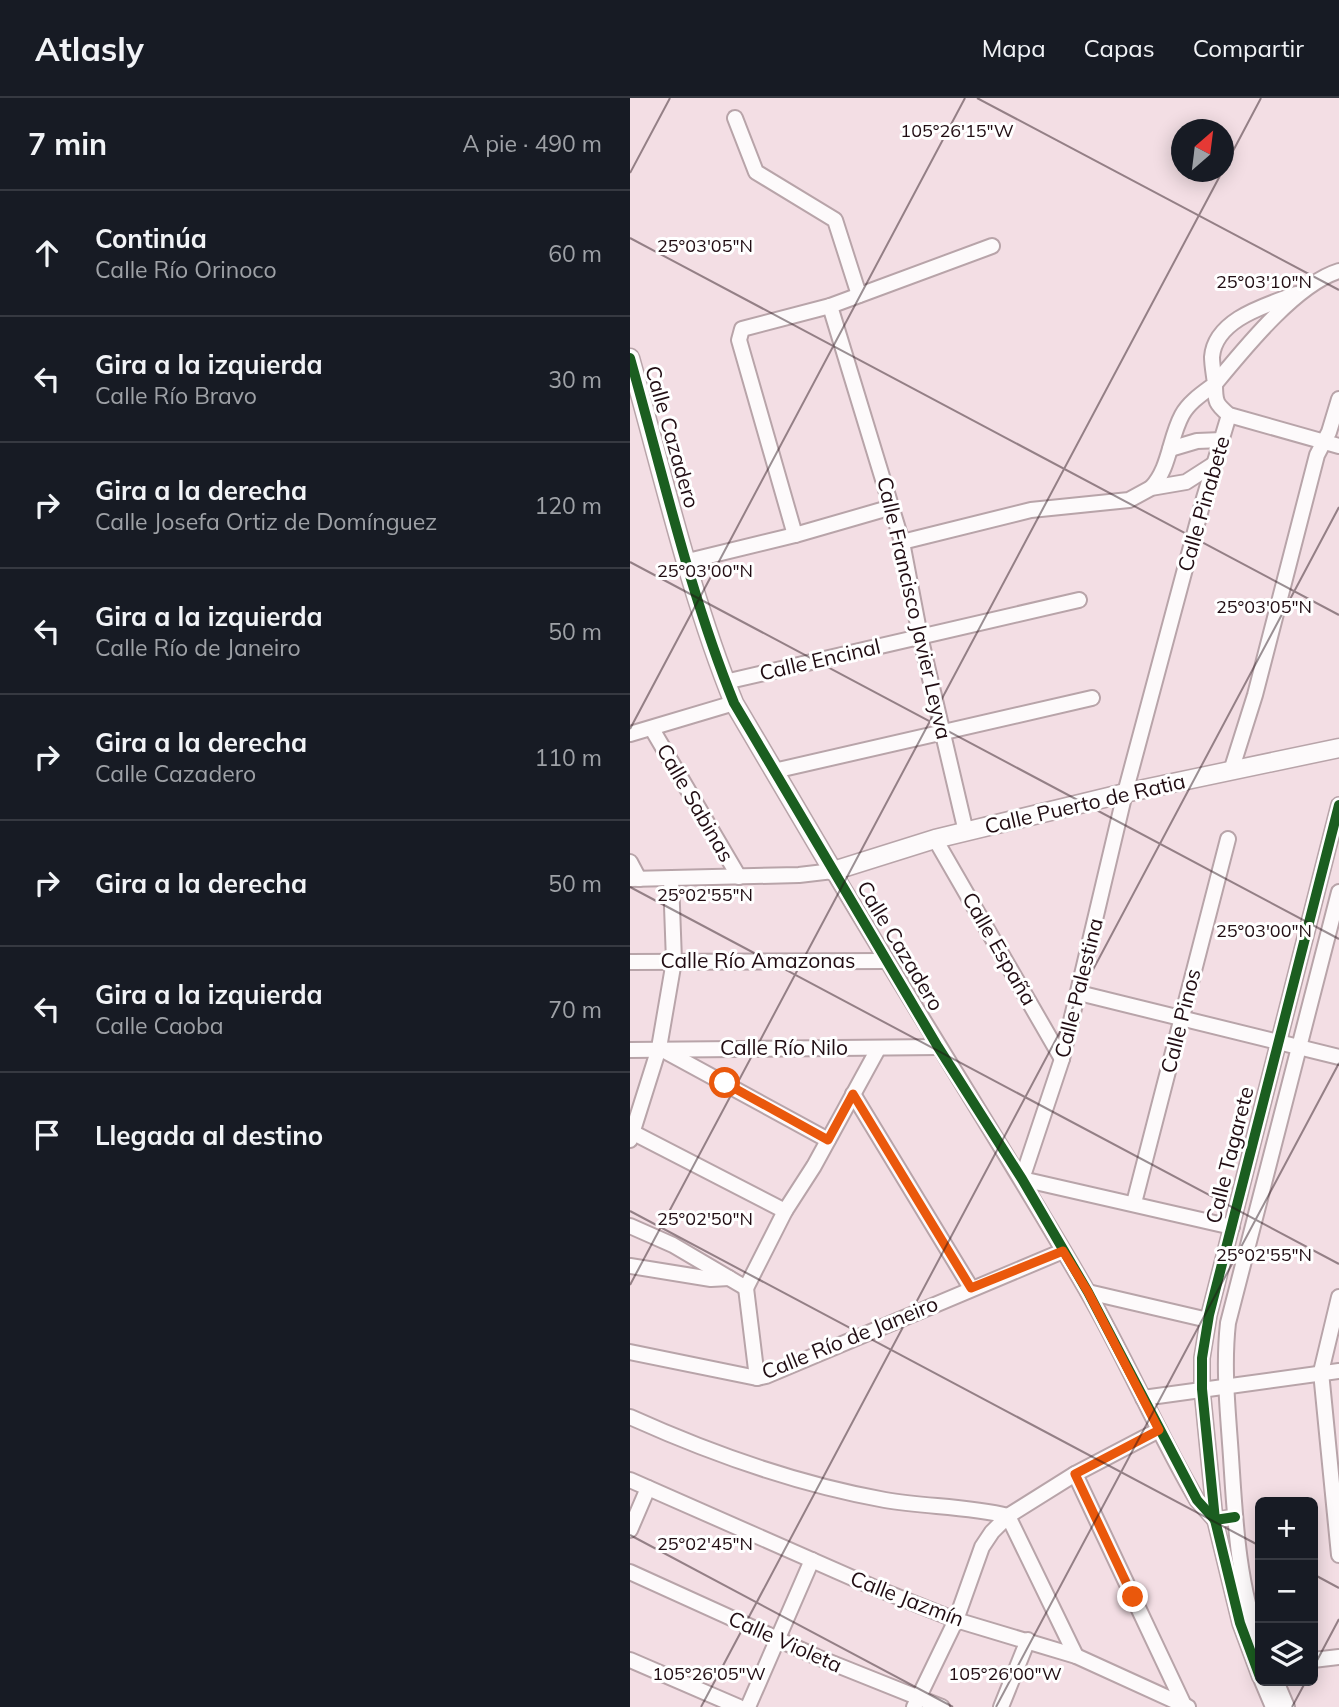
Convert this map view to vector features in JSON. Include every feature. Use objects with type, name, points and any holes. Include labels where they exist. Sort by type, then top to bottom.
[{"type":"street","points":[[735,118],[756,172],[835,220],[859,295]]},
{"type":"street","points":[[795,535],[739,334],[742,329],[830,306],[992,246]]},
{"type":"street","points":[[1151,488],[1163,471],[1182,415],[1192,402],[1215,384],[1275,317],[1304,291],[1328,274],[1339,271]]},
{"type":"street","points":[[1215,384],[1212,356],[1215,346],[1230,323],[1304,291]]},
{"type":"street","name":"Calle Francisco Javier Leyva","points":[[830,306],[902,542],[920,636],[966,832]]},
{"type":"street","name":"Calle Cazadero","points":[[630,358],[688,561],[734,704],[938,1047],[1022,1179],[1088,1292],[1197,1500],[1215,1520],[1240,1623],[1255,1661]]},
{"type":"street","name":"Calle Pinabete","points":[[1125,793],[1229,415],[1217,405],[1215,384]]},
{"type":"street","points":[[1231,771],[1255,695],[1317,455],[1329,432],[1339,399]]},
{"type":"street","points":[[1229,415],[1339,446]]},
{"type":"street","points":[[1170,449],[1198,441],[1222,440]]},
{"type":"street","points":[[902,542],[1031,510],[1129,500],[1151,488],[1186,482],[1214,464]]},
{"type":"street","points":[[688,561],[795,535],[892,507]]},
{"type":"street","name":"Calle Encinal","points":[[725,682],[1079,600]]},
{"type":"street","points":[[774,771],[1092,698]]},
{"type":"street","points":[[630,734],[734,704]]},
{"type":"street","name":"Calle Sabinas","points":[[652,729],[739,877]]},
{"type":"street","name":"Calle Puerto de Ratia","points":[[833,871],[935,839],[1125,793],[1339,748]]},
{"type":"street","name":"Calle Palestina","points":[[1022,1179],[1062,1059],[1125,793]]},
{"type":"street","name":"Calle Tagarete","points":[[1215,1520],[1202,1389],[1202,1358],[1208,1320],[1339,805]]},
{"type":"street","name":"Calle España","points":[[935,839],[1062,1059]]},
{"type":"street","name":"Calle Pinos","points":[[1135,1203],[1228,839]]},
{"type":"street","points":[[630,862],[635,879],[799,875],[833,871]]},
{"type":"street","points":[[671,879],[674,961],[659,1048],[631,1134],[785,1211]]},
{"type":"street","name":"Calle Tagarete","points":[[1235,1517],[1225,1386],[1228,1323],[1339,892]]},
{"type":"street","name":"Calle Río Amazonas","points":[[630,962],[886,961]]},
{"type":"street","points":[[1079,993],[1339,1057]]},
{"type":"street","name":"Calle Río Nilo","points":[[630,1050],[938,1047]]},
{"type":"street","points":[[659,1048],[828,1140]]},
{"type":"street","points":[[757,1378],[746,1288],[785,1211],[878,1049]]},
{"type":"street","points":[[853,1094],[971,1288]]},
{"type":"street","points":[[1022,1179],[1232,1227]]},
{"type":"street","points":[[630,1226],[673,1245],[746,1288]]},
{"type":"street","name":"Calle Río de Janeiro","points":[[630,1352],[757,1378],[783,1370],[1063,1251]]},
{"type":"street","points":[[630,1266],[712,1279],[731,1278]]},
{"type":"street","points":[[1088,1292],[1208,1320]]},
{"type":"street","points":[[1339,1297],[1321,1372],[1339,1555]]},
{"type":"street","points":[[1143,1398],[1339,1371]]},
{"type":"street","points":[[630,1417],[724,1457],[787,1476],[884,1500],[990,1511],[1008,1516],[1076,1656]]},
{"type":"street","points":[[917,1703],[956,1620],[982,1547],[1008,1516],[1075,1474],[1159,1430]]},
{"type":"street","points":[[1075,1474],[1186,1706]]},
{"type":"street","name":"Calle Jazmín","points":[[630,1480],[956,1620],[1076,1656],[1186,1706]]},
{"type":"street","points":[[630,1530],[648,1488]]},
{"type":"street","points":[[1215,1520],[1235,1517],[1247,1603],[1255,1628]]},
{"type":"street","points":[[748,1707],[812,1560]]},
{"type":"street","name":"Calle Violeta","points":[[630,1572],[917,1703],[942,1707]]},
{"type":"street","points":[[1001,1707],[1028,1640]]},
{"type":"street","points":[[1318,1659],[1339,1657]]},
{"type":"street","points":[[630,1660],[739,1707]]},
{"type":"street","name":"Calle Cazadero","points":[[1265,1686],[1273,1707]]},
{"type":"street","points":[[1278,1686],[1287,1707]]},
{"type":"cycle path","points":[[630,358],[690,576],[734,703],[938,1047],[1022,1179],[1088,1292],[1197,1500],[1215,1520],[1235,1517]]},
{"type":"cycle path","points":[[1255,1664],[1240,1623],[1215,1520],[1202,1389],[1202,1358],[1209,1315],[1339,805]]},
{"type":"route","points":[[725,1083],[828,1140],[853,1094],[971,1288],[1063,1251],[1088,1292],[1159,1430],[1075,1474],[1133,1597]]}]
